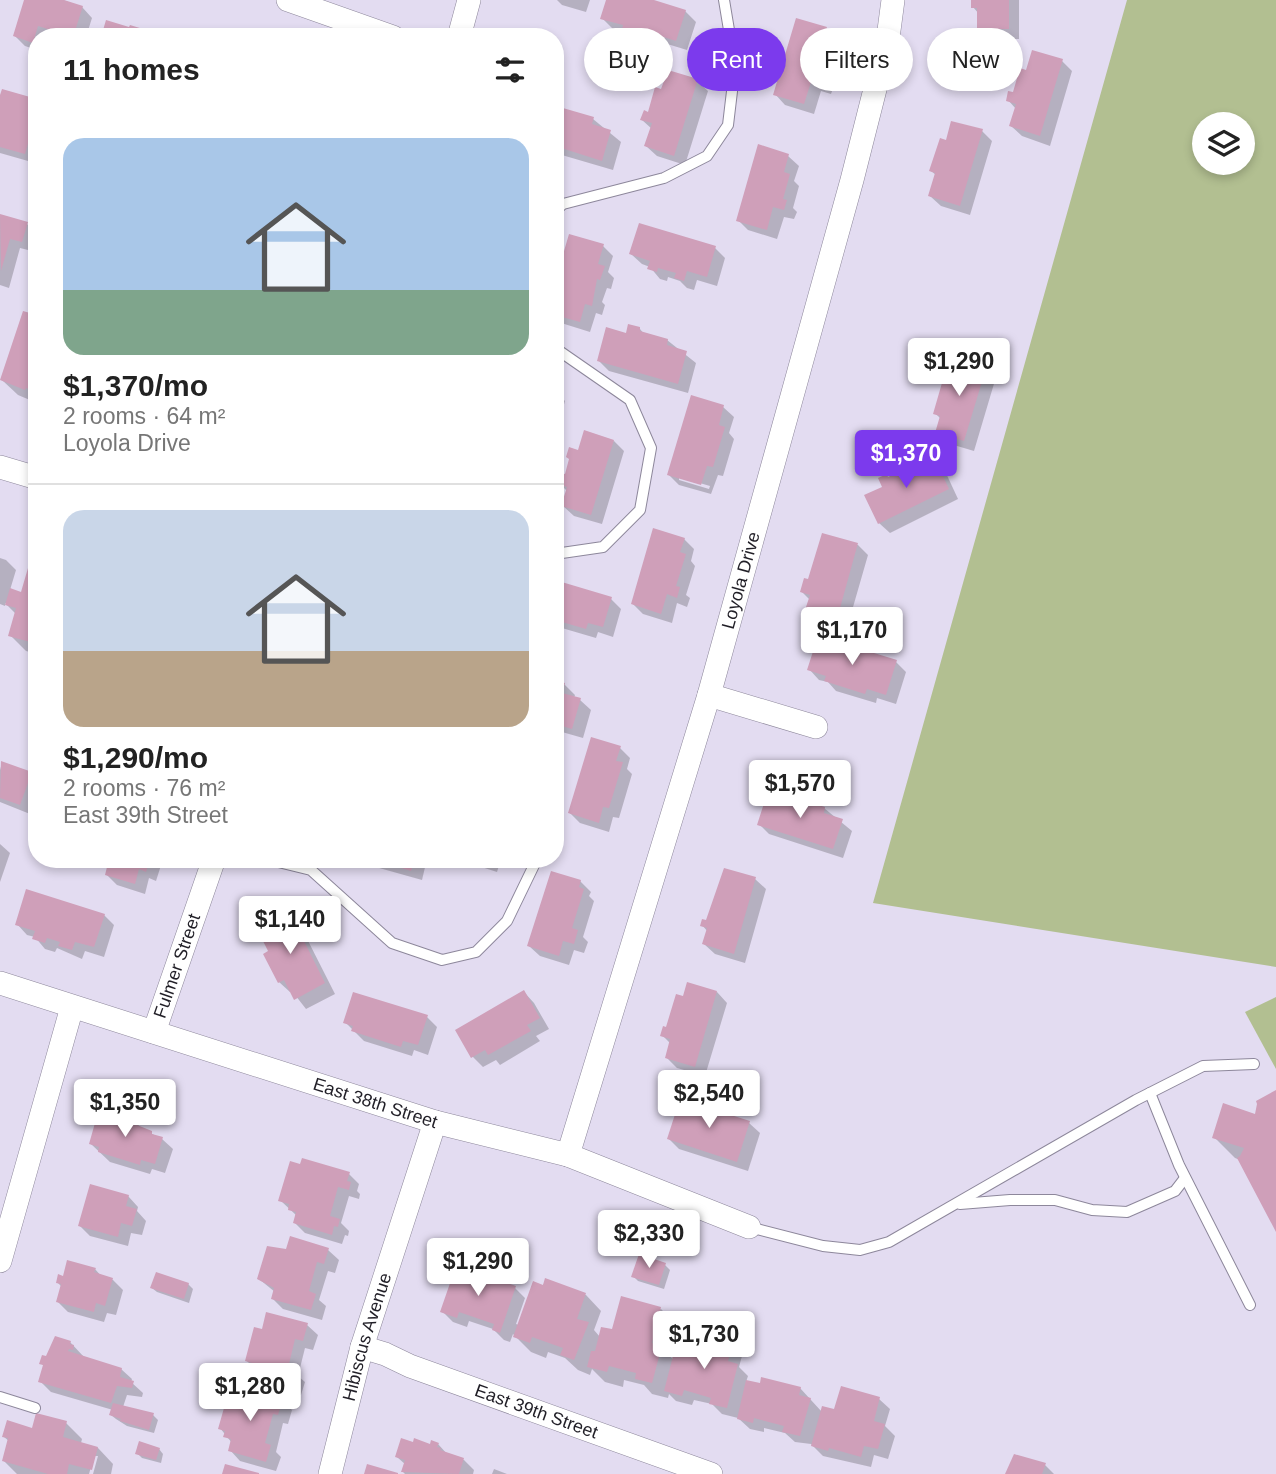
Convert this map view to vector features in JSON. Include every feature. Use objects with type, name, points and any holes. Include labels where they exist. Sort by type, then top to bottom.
[{"type":"street","points":[[288,0],[367,28]]},
{"type":"street","points":[[461,28],[469,0]]},
{"type":"street","name":"Loyola Drive","points":[[568,1155],[709,695],[852,180],[888,38],[893,0]]},
{"type":"street","points":[[0,467],[28,475]]},
{"type":"street","points":[[709,695],[816,727]]},
{"type":"street","name":"Fulmer Street","points":[[154,1032],[211,868]]},
{"type":"street","name":"East 38th Street","points":[[0,983],[435,1122],[568,1155],[750,1227]]},
{"type":"street","points":[[0,1261],[72,1007]]},
{"type":"street","name":"Hibiscus Avenue","points":[[330,1474],[362,1347],[435,1122]]},
{"type":"street","name":"East 39th Street","points":[[362,1347],[711,1474]]},
{"type":"lane","points":[[564,204],[664,178],[707,156],[727,125],[735,66],[724,0]]},
{"type":"lane","points":[[564,354],[630,400],[651,448],[640,510],[603,547],[564,553]]},
{"type":"lane","points":[[303,868],[311,870],[391,943],[442,960],[476,952],[508,921],[533,868]]},
{"type":"lane","points":[[750,1227],[823,1246],[860,1250],[889,1242],[1150,1093],[1203,1066],[1254,1064]]},
{"type":"lane","points":[[1150,1093],[1185,1178],[1250,1305]]},
{"type":"lane","points":[[954,1205],[1010,1200],[1055,1200],[1092,1210],[1127,1212],[1175,1191],[1185,1178]]},
{"type":"lane","points":[[0,1397],[35,1408]]},
{"type":"green space","points":[[1127,0],[1276,0],[1276,967],[873,903]]},
{"type":"green space","points":[[1276,997],[1276,1069],[1245,1012]]},
{"type":"building","points":[[24,0],[64,0],[83,6],[76,28],[28,28],[28,41],[13,36]]},
{"type":"building","points":[[606,0],[654,0],[686,10],[676,41],[673,40],[673,28],[622,28],[623,25],[600,19]]},
{"type":"building","points":[[971,0],[1009,0],[1009,28],[977,28],[977,8],[971,8]]},
{"type":"building","points":[[796,18],[827,27],[800,28],[800,91],[808,91],[804,104],[773,95],[774,91],[786,91],[786,51]]},
{"type":"building","points":[[106,20],[140,28],[104,28]]},
{"type":"building","points":[[1032,50],[1063,59],[1040,136],[1009,126],[1016,104],[1006,101],[1008,91],[1023,91],[1023,69],[1026,70]]},
{"type":"building","points":[[673,72],[687,76],[687,91],[694,91],[674,156],[644,146],[652,123],[640,120],[644,110],[648,112],[654,91],[673,91]]},
{"type":"building","points":[[2,89],[28,96],[28,144],[25,154],[0,147]]},
{"type":"building","points":[[564,108],[594,117],[592,124],[611,130],[602,161],[564,149]]},
{"type":"building","points":[[951,121],[983,129],[960,206],[928,196],[935,173],[929,171],[940,138],[946,140]]},
{"type":"building","points":[[758,144],[789,154],[784,172],[790,174],[783,199],[787,200],[784,210],[773,207],[767,230],[736,221]]},
{"type":"building","points":[[0,214],[28,222],[22,242],[10,239],[1,271]]},
{"type":"building","points":[[639,223],[716,246],[707,277],[687,271],[684,281],[674,278],[676,273],[658,268],[657,272],[647,269],[650,261],[629,254]]},
{"type":"building","points":[[569,234],[604,244],[598,264],[605,266],[600,280],[597,279],[592,306],[585,304],[580,322],[564,318],[564,251]]},
{"type":"building","points":[[23,311],[28,312],[28,389],[25,390],[0,380]]},
{"type":"building","points":[[628,324],[640,327],[640,331],[668,339],[667,345],[687,351],[678,384],[597,361],[606,327],[626,333]]},
{"type":"building","points":[[957,356],[987,365],[964,441],[935,433],[940,416],[933,414],[946,369],[952,370]]},
{"type":"building","points":[[691,395],[724,405],[719,425],[725,427],[713,467],[707,466],[701,485],[667,475]]},
{"type":"building","points":[[584,430],[614,440],[591,515],[564,507],[567,487],[564,486],[564,474],[569,459],[566,457],[569,447],[578,450]]},
{"type":"building","points":[[935,459],[949,489],[878,524],[864,495],[882,487],[878,478],[887,474],[888,477],[918,462],[920,466]]},
{"type":"building","points":[[653,528],[685,538],[680,552],[686,554],[676,586],[680,587],[677,598],[667,594],[661,614],[631,604]]},
{"type":"building","points":[[822,533],[858,543],[837,619],[805,610],[810,595],[800,592],[804,578],[808,579]]},
{"type":"building","points":[[28,568],[28,641],[8,636],[16,608],[5,605],[10,588],[21,592]]},
{"type":"building","points":[[564,583],[612,597],[603,627],[588,623],[586,629],[564,623]]},
{"type":"building","points":[[818,636],[897,660],[886,695],[867,689],[865,694],[824,681],[826,676],[807,670]]},
{"type":"building","points":[[564,694],[581,698],[572,729],[564,727]]},
{"type":"building","points":[[591,737],[621,746],[616,761],[623,762],[609,808],[603,807],[599,823],[568,813]]},
{"type":"building","points":[[1,761],[28,771],[28,783],[20,805],[0,798]]},
{"type":"building","points":[[767,794],[781,799],[783,794],[825,807],[824,813],[843,819],[833,849],[757,825]]},
{"type":"building","points":[[107,868],[147,868],[146,872],[139,869],[135,884],[105,875]]},
{"type":"building","points":[[724,868],[756,877],[734,954],[702,944],[707,928],[700,926],[702,919],[706,920]]},
{"type":"building","points":[[551,871],[581,880],[579,887],[584,889],[572,928],[578,930],[574,944],[563,941],[559,956],[527,946]]},
{"type":"building","points":[[26,889],[105,914],[94,947],[75,942],[72,950],[58,946],[60,942],[47,938],[45,943],[32,939],[35,931],[15,925]]},
{"type":"building","points":[[289,911],[325,983],[294,1000],[284,980],[278,983],[263,954],[268,951],[256,927]]},
{"type":"building","points":[[687,982],[717,991],[695,1067],[665,1058],[670,1039],[660,1036],[663,1026],[666,1027],[676,994],[683,996]]},
{"type":"building","points":[[524,990],[540,1018],[527,1025],[531,1031],[488,1055],[485,1050],[471,1058],[455,1030]]},
{"type":"building","points":[[353,992],[428,1015],[418,1045],[403,1041],[401,1047],[351,1031],[353,1026],[343,1023]]},
{"type":"building","points":[[1276,1090],[1276,1232],[1237,1158],[1244,1148],[1212,1138],[1223,1103],[1255,1114],[1256,1101]]},
{"type":"building","points":[[680,1099],[750,1121],[737,1162],[667,1139]]},
{"type":"building","points":[[114,1106],[130,1111],[127,1121],[163,1137],[155,1164],[141,1160],[140,1165],[98,1152],[99,1147],[89,1144],[97,1116],[106,1119],[107,1115],[111,1117]]},
{"type":"building","points":[[302,1158],[350,1172],[347,1181],[351,1182],[349,1190],[338,1187],[330,1216],[340,1219],[338,1227],[334,1226],[332,1235],[293,1223],[296,1212],[288,1210],[289,1204],[278,1201],[290,1161],[300,1164]]},
{"type":"building","points":[[90,1184],[129,1195],[126,1206],[137,1209],[132,1226],[121,1223],[118,1237],[78,1226]]},
{"type":"building","points":[[290,1236],[329,1248],[324,1264],[317,1262],[309,1291],[316,1294],[311,1310],[271,1299],[274,1288],[257,1279],[267,1246],[286,1249]]},
{"type":"building","points":[[639,1254],[666,1263],[659,1285],[631,1277]]},
{"type":"building","points":[[67,1260],[96,1268],[94,1272],[113,1278],[105,1306],[96,1303],[94,1312],[56,1302],[61,1284],[56,1283],[58,1274],[63,1276]]},
{"type":"building","points":[[456,1266],[516,1286],[500,1333],[492,1330],[494,1324],[459,1312],[457,1318],[440,1312]]},
{"type":"building","points":[[156,1272],[189,1283],[184,1299],[150,1288]]},
{"type":"building","points":[[545,1278],[586,1293],[577,1319],[589,1322],[574,1360],[560,1355],[563,1348],[532,1337],[530,1343],[513,1337],[533,1281],[543,1285]]},
{"type":"building","points":[[621,1296],[661,1307],[652,1343],[662,1346],[652,1383],[635,1379],[636,1373],[609,1366],[607,1372],[587,1367],[591,1351],[595,1351],[601,1327],[612,1329]]},
{"type":"building","points":[[266,1312],[308,1323],[303,1341],[295,1339],[288,1368],[295,1370],[291,1386],[250,1375],[252,1363],[245,1361],[254,1327],[262,1329]]},
{"type":"building","points":[[691,1334],[733,1344],[728,1361],[738,1364],[727,1408],[709,1404],[711,1398],[684,1390],[682,1396],[664,1391],[674,1352],[686,1356]]},
{"type":"building","points":[[55,1336],[71,1341],[73,1350],[68,1351],[122,1368],[120,1377],[134,1381],[132,1388],[117,1386],[111,1403],[38,1382],[43,1365],[39,1364],[42,1355],[46,1356]]},
{"type":"building","points":[[761,1377],[801,1387],[799,1395],[811,1398],[800,1436],[782,1432],[784,1426],[754,1418],[753,1423],[737,1419],[746,1380],[760,1383]]},
{"type":"building","points":[[841,1386],[880,1397],[874,1421],[885,1424],[878,1449],[864,1446],[861,1457],[811,1446],[822,1406],[834,1409]]},
{"type":"building","points":[[246,1388],[283,1398],[278,1415],[273,1414],[265,1443],[271,1445],[266,1462],[228,1451],[231,1439],[223,1437],[225,1431],[218,1429],[226,1401],[233,1403],[234,1398],[243,1400]]},
{"type":"building","points":[[113,1403],[154,1413],[149,1430],[109,1415]]},
{"type":"building","points":[[36,1413],[67,1421],[63,1437],[98,1447],[92,1470],[69,1464],[67,1474],[48,1474],[2,1461],[8,1438],[2,1437],[7,1420],[32,1428]]},
{"type":"building","points":[[401,1438],[413,1442],[414,1438],[430,1444],[431,1440],[439,1443],[437,1447],[441,1448],[440,1450],[464,1458],[459,1474],[401,1472],[405,1460],[395,1457]]},
{"type":"building","points":[[139,1441],[160,1448],[156,1460],[135,1454]]},
{"type":"building","points":[[1014,1454],[1046,1463],[1042,1474],[1005,1474]]},
{"type":"building","points":[[225,1464],[259,1473],[259,1474],[222,1474]]},
{"type":"building","points":[[367,1464],[398,1473],[398,1474],[364,1474]]}]
